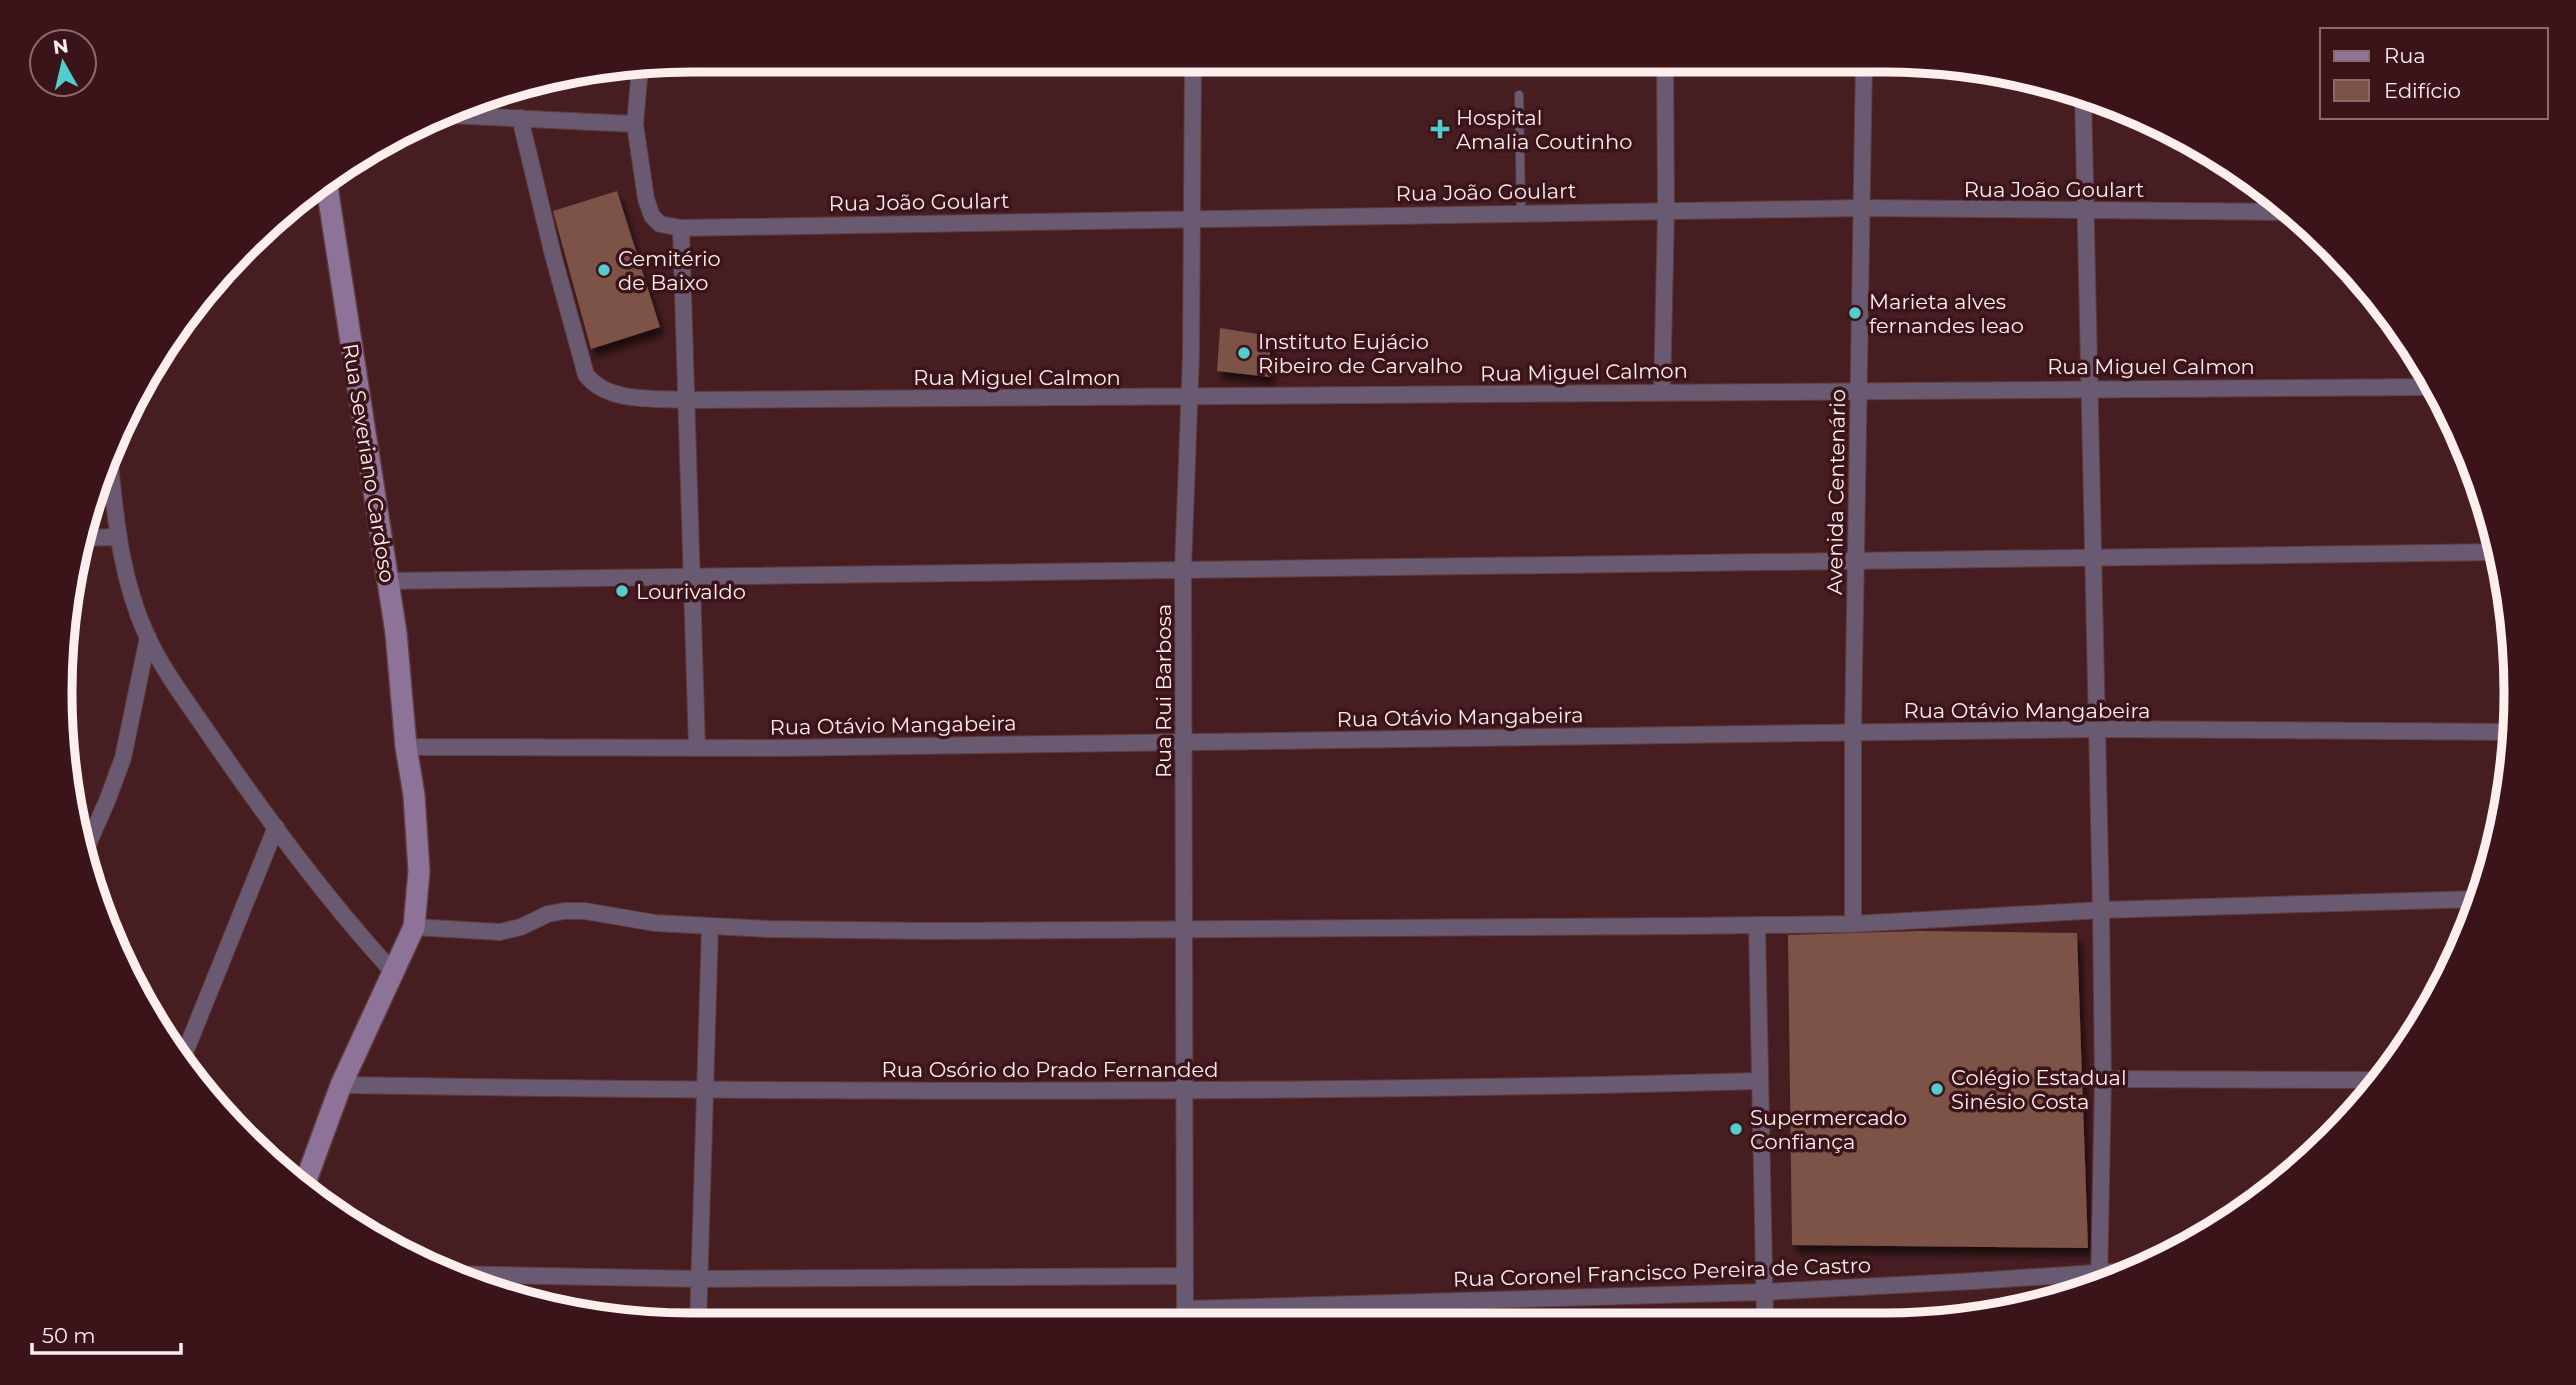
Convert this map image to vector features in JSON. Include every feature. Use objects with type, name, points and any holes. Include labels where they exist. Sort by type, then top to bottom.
[{"type":"street","name":"Rua Rui Barbosa","points":[[1185,1313],[1183,568],[1190,397],[1193,72]]},
{"type":"street","points":[[1662,392],[1666,211],[1665,72]]},
{"type":"street","name":"Avenida Centenário","points":[[1853,924],[1853,733],[1864,72]]},
{"type":"street","points":[[639,74],[635,124],[646,199],[652,216],[660,224],[681,228],[697,748]]},
{"type":"street","points":[[2083,105],[2101,910],[2099,1274]]},
{"type":"street","points":[[464,116],[635,124]]},
{"type":"street","name":"Rua Miguel Calmon","points":[[520,118],[549,242],[586,375],[595,387],[610,394],[686,400],[2088,386],[2424,387]]},
{"type":"street","name":"Rua Severiano Cardoso","points":[[308,1179],[341,1085],[414,927],[419,871],[414,795],[406,747],[396,633],[328,191]]},
{"type":"street","name":"Rua João Goulart","points":[[681,228],[1861,208],[2276,212]]},
{"type":"street","points":[[111,476],[117,537],[126,576],[148,637],[177,686],[239,777],[335,907],[393,972]]},
{"type":"street","points":[[92,538],[117,537]]},
{"type":"street","points":[[387,581],[1183,568],[1521,567],[2231,558],[2488,552]]},
{"type":"street","points":[[90,840],[123,758],[148,637]]},
{"type":"street","name":"Rua Otávio Mangabeira","points":[[406,747],[697,748],[2098,729],[2503,732]]},
{"type":"street","points":[[186,1050],[276,827]]},
{"type":"street","points":[[414,927],[500,932],[521,927],[548,914],[564,911],[585,911],[655,923],[710,927],[933,931],[1853,924],[2101,910],[2468,899]]},
{"type":"street","points":[[1757,925],[1765,1313]]},
{"type":"street","points":[[698,1313],[710,927]]},
{"type":"street","points":[[2102,1079],[2368,1080]]},
{"type":"street","name":"Rua Osório do Prado Fernanded","points":[[341,1085],[704,1091],[1186,1089],[1759,1081]]},
{"type":"street","points":[[478,1275],[699,1279],[1185,1276]]},
{"type":"street","name":"Rua Coronel Francisco Pereira de Castro","points":[[1257,1313],[2088,1278]]},
{"type":"lane","points":[[1519,95],[1521,213]]},
{"type":"building","name":"Cemitério de Baixo","points":[[617,191],[660,327],[591,349],[553,211]]},
{"type":"building","name":"Instituto Eujácio Ribeiro de Carvalho","points":[[1220,328],[1270,336],[1270,377],[1217,371]]},
{"type":"building","name":"Colégio Estadual Sinésio Costa","points":[[1919,931],[2077,933],[2088,1248],[1792,1245],[1788,935]]},
{"type":"place","name":"Hospital Amalia Coutinho","points":[[1440,129]]},
{"type":"place","name":"Cemitério de Baixo","points":[[604,270]]},
{"type":"place","name":"Marieta alves fernandes leao","points":[[1855,313]]},
{"type":"place","name":"Instituto Eujácio Ribeiro de Carvalho","points":[[1244,353]]},
{"type":"place","name":"Lourivaldo","points":[[622,591]]},
{"type":"place","name":"Colégio Estadual Sinésio Costa","points":[[1937,1089]]},
{"type":"place","name":"Supermercado Confiança","points":[[1736,1129]]}]
